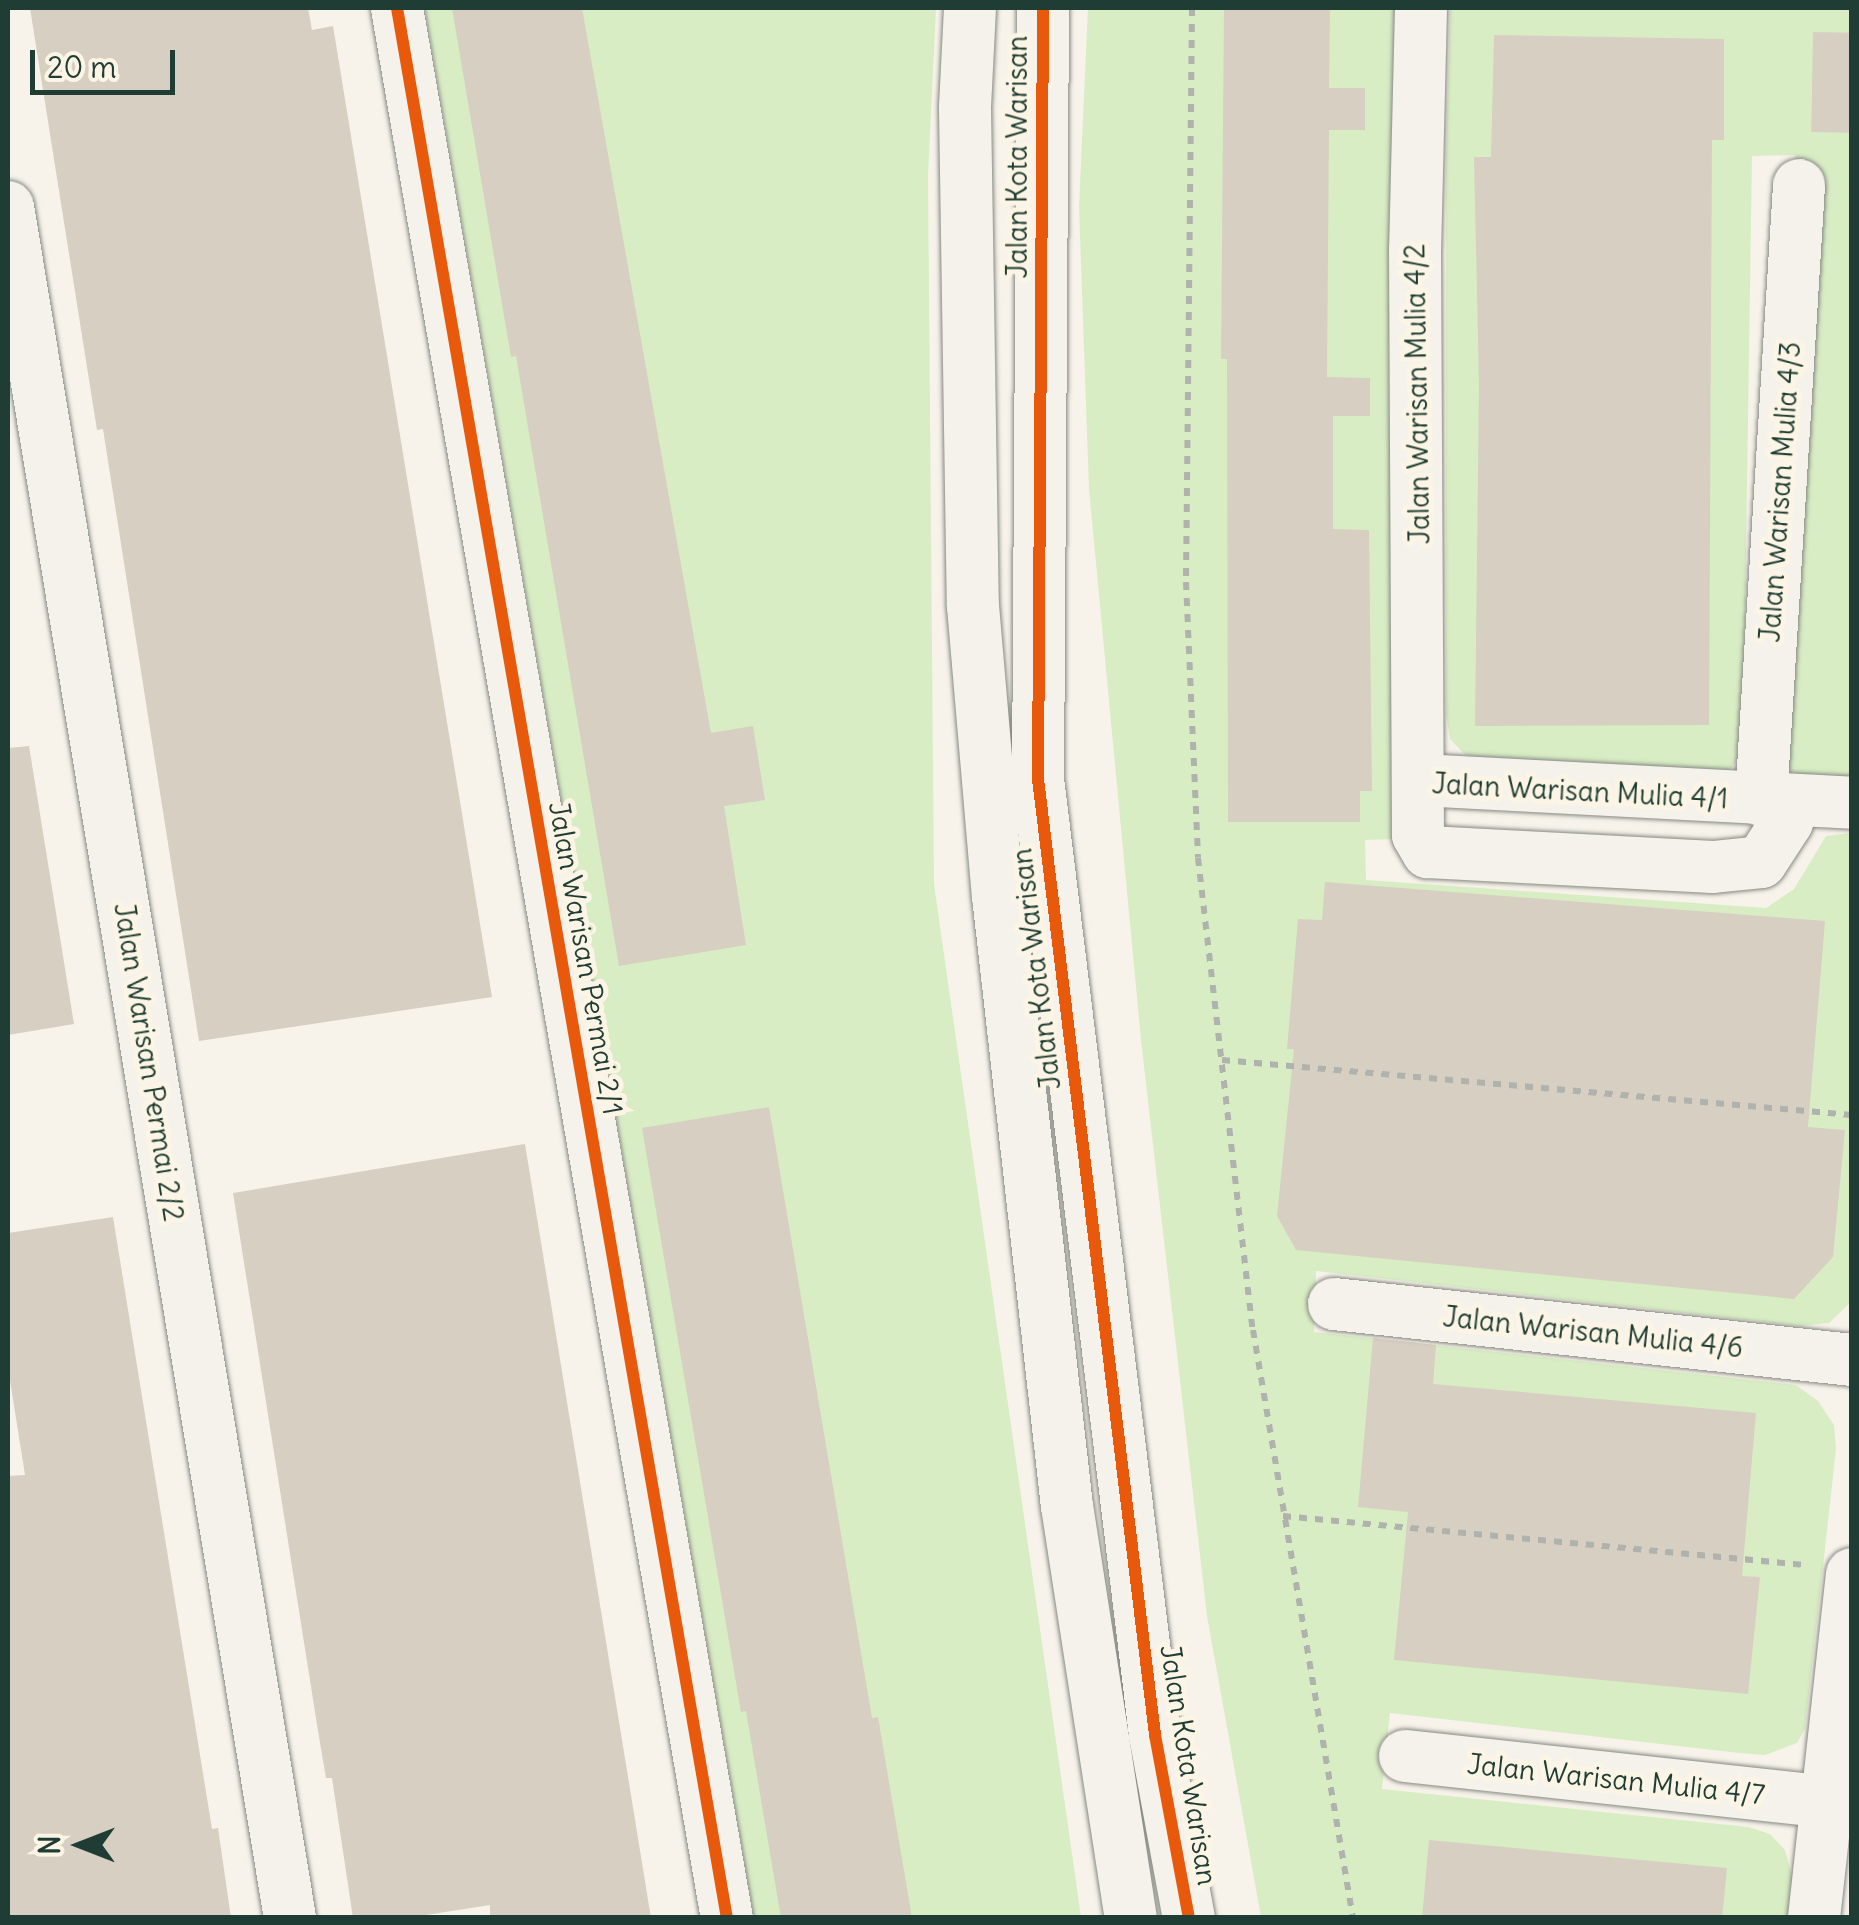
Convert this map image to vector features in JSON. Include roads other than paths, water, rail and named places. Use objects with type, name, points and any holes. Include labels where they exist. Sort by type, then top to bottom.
[{"type":"street","name":"Jalan Warisan Permai 2/1","points":[[397,8],[727,1918]]},
{"type":"street","name":"Jalan Kota Warisan","points":[[970,8],[966,108],[974,606],[998,896],[1067,1506],[1131,1918]]},
{"type":"street","name":"Jalan Kota Warisan","points":[[1043,8],[1038,779],[1155,1735],[1189,1918]]},
{"type":"street","name":"Jalan Warisan Mulia 4/2","points":[[1420,780],[1415,249],[1421,8]]},
{"type":"street","name":"Jalan Warisan Mulia 4/3","points":[[1778,800],[1799,184]]},
{"type":"street","name":"Jalan Warisan Permai 2/2","points":[[8,207],[290,1918]]},
{"type":"street","name":"Jalan Warisan Mulia 4/1","points":[[1778,800],[1787,822],[1761,862],[1713,867],[1428,852],[1418,835],[1420,780],[1852,803]]},
{"type":"street","name":"Jalan Warisan Mulia 4/6","points":[[1334,1304],[1852,1360]]},
{"type":"street","points":[[1814,1918],[1828,1802],[1832,1570]]},
{"type":"street","name":"Jalan Warisan Mulia 4/7","points":[[1405,1756],[1828,1802]]}]
